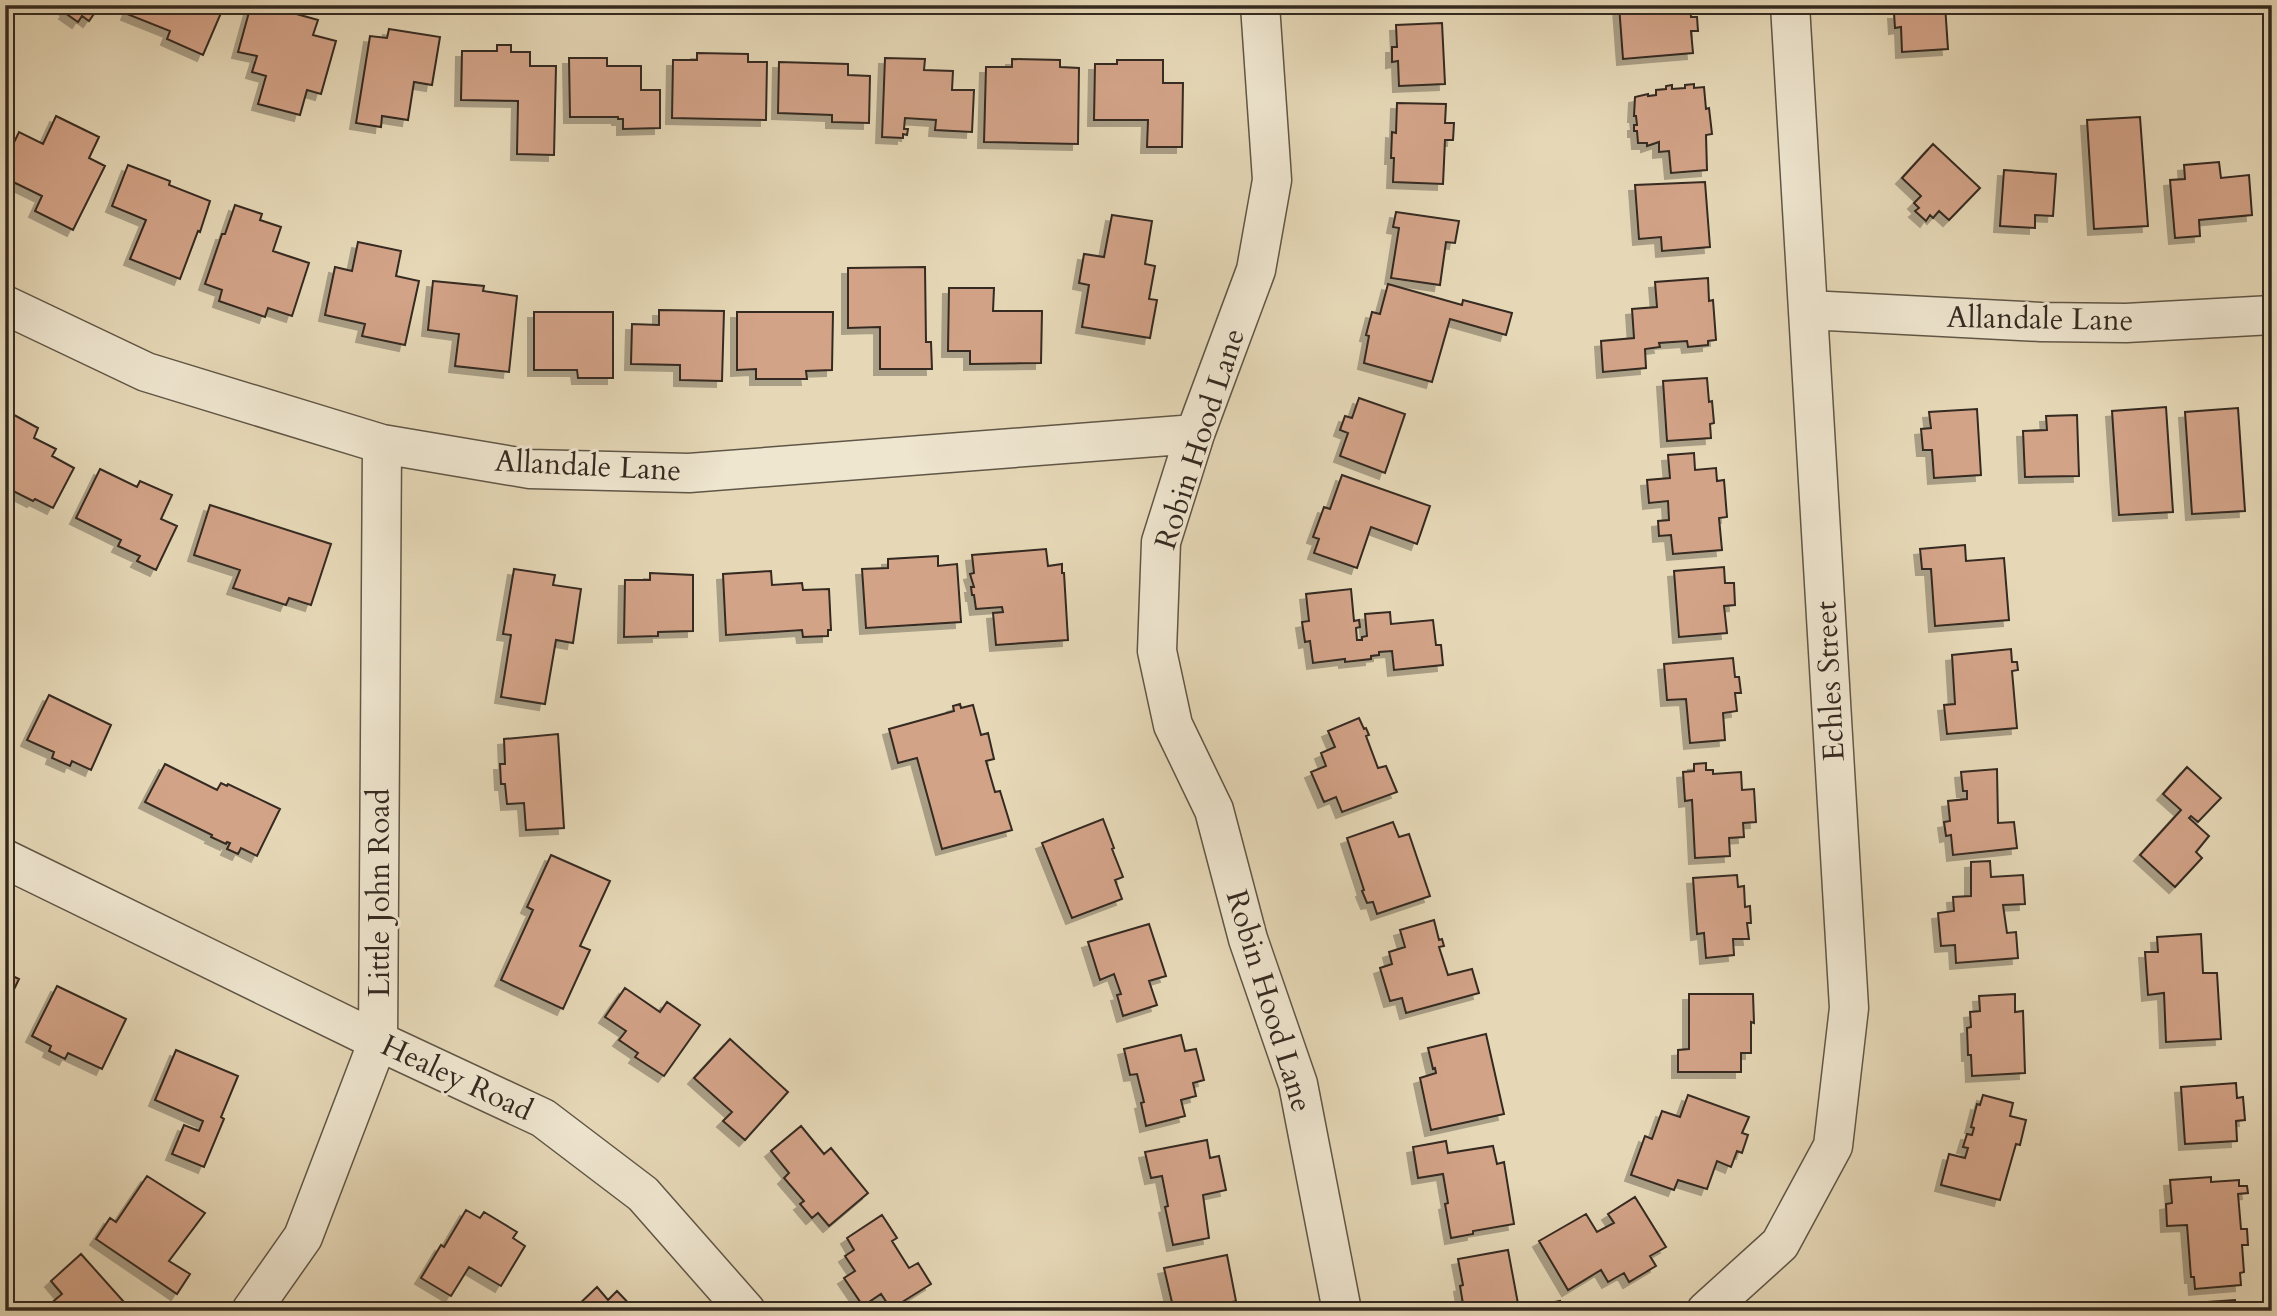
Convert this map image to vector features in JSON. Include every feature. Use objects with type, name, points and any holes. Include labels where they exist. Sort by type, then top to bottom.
[{"type":"street","name":"Robin Hood Lane","points":[[1260,5],[1272,180],[1256,270],[1195,434],[1161,542],[1157,651],[1173,724],[1214,810],[1248,939],[1298,1084],[1342,1311]]},
{"type":"street","name":"Echles Street","points":[[1706,1311],[1780,1244],[1833,1146],[1849,1008],[1790,5]]},
{"type":"street","name":"Allandale Lane","points":[[5,306],[146,372],[382,444],[530,469],[689,473],[1195,434]]},
{"type":"street","name":"Allandale Lane","points":[[1808,310],[2126,323],[2272,315]]},
{"type":"street","name":"Little John Road","points":[[250,1311],[303,1237],[378,1041],[382,444]]},
{"type":"street","name":"Healey Road","points":[[5,859],[542,1118],[643,1194],[746,1311]]},
{"type":"building","points":[[60,5],[100,5],[89,21],[82,16],[78,22],[65,13],[67,10]]},
{"type":"building","points":[[131,5],[205,5],[221,13],[203,55],[167,39],[170,31],[127,14]]},
{"type":"building","points":[[251,5],[295,5],[293,13],[318,20],[313,35],[336,41],[321,94],[307,90],[300,115],[258,104],[266,76],[252,72],[257,56],[238,52]]},
{"type":"building","points":[[1619,5],[1690,5],[1691,17],[1697,17],[1698,31],[1691,31],[1693,53],[1623,59]]},
{"type":"building","points":[[1900,5],[1945,5],[1948,49],[1902,52],[1901,27],[1895,28],[1894,13],[1900,13]]},
{"type":"building","points":[[1442,23],[1445,84],[1399,86],[1398,61],[1392,62],[1392,47],[1397,47],[1396,25]]},
{"type":"building","points":[[389,29],[440,37],[432,85],[414,82],[408,120],[382,116],[381,127],[356,123],[370,36],[387,38]]},
{"type":"building","points":[[497,45],[511,45],[511,52],[530,52],[530,66],[556,66],[554,155],[517,154],[518,101],[461,100],[462,51],[497,51]]},
{"type":"building","points":[[697,53],[748,54],[748,62],[767,62],[766,120],[672,118],[673,60],[697,60]]},
{"type":"building","points":[[569,58],[607,58],[607,66],[641,66],[641,90],[660,90],[660,128],[623,129],[623,119],[618,117],[570,117]]},
{"type":"building","points":[[885,58],[925,59],[924,70],[953,71],[952,90],[974,90],[972,132],[935,130],[936,120],[905,118],[904,129],[908,129],[907,135],[903,134],[903,138],[882,137]]},
{"type":"building","points":[[1012,59],[1060,60],[1060,67],[1079,68],[1078,144],[984,142],[986,67],[1012,67]]},
{"type":"building","points":[[1117,60],[1163,60],[1163,83],[1183,83],[1182,147],[1147,147],[1148,120],[1094,120],[1095,64],[1117,64]]},
{"type":"building","points":[[779,62],[848,64],[848,75],[870,76],[869,123],[832,122],[832,115],[778,113]]},
{"type":"building","points":[[1694,84],[1694,88],[1704,87],[1706,109],[1709,108],[1712,134],[1706,135],[1707,170],[1671,173],[1669,151],[1659,152],[1659,142],[1647,146],[1647,143],[1638,143],[1637,131],[1634,131],[1634,125],[1637,125],[1634,116],[1635,97],[1656,95],[1656,90],[1666,89],[1666,86],[1672,85],[1672,89]]},
{"type":"building","points":[[1397,103],[1446,104],[1445,123],[1454,123],[1453,140],[1445,140],[1443,184],[1393,182],[1392,132],[1396,133]]},
{"type":"building","points":[[56,116],[99,137],[89,158],[105,166],[73,230],[35,211],[42,196],[5,178],[5,161],[19,132],[43,144]]},
{"type":"building","points":[[2140,117],[2148,226],[2094,229],[2087,120]]},
{"type":"building","points":[[1933,144],[1980,188],[1949,220],[1939,211],[1933,218],[1930,215],[1926,221],[1915,211],[1919,208],[1914,203],[1921,196],[1902,178]]},
{"type":"building","points":[[2219,162],[2221,178],[2249,175],[2252,215],[2199,220],[2200,236],[2175,238],[2170,180],[2185,179],[2184,165]]},
{"type":"building","points":[[128,165],[170,181],[169,185],[210,201],[180,279],[130,259],[146,220],[112,206]]},
{"type":"building","points":[[2004,170],[2056,174],[2053,216],[2035,215],[2035,228],[2000,226]]},
{"type":"building","points":[[1705,182],[1710,247],[1662,251],[1661,237],[1639,239],[1635,185]]},
{"type":"building","points":[[235,205],[262,214],[260,220],[281,227],[273,251],[309,263],[292,316],[268,308],[265,317],[219,301],[222,290],[205,284]]},
{"type":"building","points":[[1396,212],[1459,221],[1455,243],[1446,242],[1440,285],[1391,278],[1399,228],[1393,227]]},
{"type":"building","points":[[1112,215],[1152,221],[1145,264],[1155,266],[1149,299],[1157,300],[1150,338],[1082,327],[1089,285],[1079,283],[1084,254],[1104,257]]},
{"type":"building","points":[[358,242],[401,251],[396,276],[419,281],[405,345],[362,336],[365,324],[325,315],[335,267],[352,271]]},
{"type":"building","points":[[925,267],[926,342],[931,342],[932,369],[880,369],[880,327],[848,328],[848,268]]},
{"type":"building","points":[[1708,278],[1709,301],[1713,300],[1716,340],[1708,341],[1708,345],[1688,347],[1687,341],[1659,343],[1660,347],[1645,349],[1646,368],[1603,372],[1601,341],[1634,338],[1632,309],[1657,307],[1655,282]]},
{"type":"building","points":[[433,281],[484,286],[483,291],[517,296],[509,372],[455,366],[459,334],[428,330]]},
{"type":"building","points":[[1388,284],[1462,305],[1463,300],[1512,313],[1506,335],[1450,319],[1432,382],[1364,363],[1369,336],[1366,335],[1372,312],[1380,314]]},
{"type":"building","points":[[949,288],[994,288],[993,311],[1042,311],[1041,363],[970,364],[970,351],[948,351]]},
{"type":"building","points":[[659,310],[724,311],[722,381],[680,380],[680,365],[631,364],[632,324],[659,325]]},
{"type":"building","points":[[534,312],[613,312],[613,378],[578,378],[577,370],[534,370]]},
{"type":"building","points":[[737,312],[833,312],[832,370],[806,371],[807,379],[756,379],[756,369],[737,370]]},
{"type":"building","points":[[1707,378],[1714,423],[1710,424],[1711,438],[1667,441],[1663,381]]},
{"type":"building","points":[[1359,398],[1405,414],[1385,473],[1340,456],[1348,433],[1340,430],[1345,416],[1352,418]]},
{"type":"building","points":[[2166,407],[2173,512],[2119,515],[2112,411]]},
{"type":"building","points":[[2238,408],[2245,511],[2192,514],[2185,412]]},
{"type":"building","points":[[1977,409],[1981,475],[1934,478],[1932,450],[1923,450],[1921,429],[1931,428],[1929,412]]},
{"type":"building","points":[[5,410],[38,428],[34,438],[56,449],[52,456],[74,468],[53,508],[5,487]]},
{"type":"building","points":[[2077,415],[2079,476],[2025,477],[2023,431],[2047,430],[2046,416]]},
{"type":"building","points":[[1694,453],[1695,470],[1716,468],[1717,481],[1724,480],[1727,517],[1719,518],[1722,550],[1673,554],[1671,535],[1659,536],[1658,521],[1669,520],[1668,501],[1649,503],[1647,480],[1670,478],[1668,455]]},
{"type":"building","points":[[100,469],[137,487],[140,481],[172,495],[161,519],[177,526],[156,570],[137,561],[140,556],[118,546],[121,540],[76,518]]},
{"type":"building","points":[[1342,475],[1430,506],[1417,544],[1371,527],[1357,568],[1314,553],[1319,539],[1313,537],[1324,507],[1330,509]]},
{"type":"building","points":[[210,505],[331,544],[311,605],[289,598],[286,605],[233,588],[240,570],[194,555]]},
{"type":"building","points":[[1965,545],[1966,561],[2004,558],[2009,620],[1935,626],[1931,569],[1922,569],[1920,549]]},
{"type":"building","points":[[1046,549],[1048,566],[1062,564],[1068,640],[996,645],[993,613],[1003,612],[1002,607],[976,609],[970,574],[974,573],[972,555]]},
{"type":"building","points":[[938,556],[938,566],[957,564],[961,622],[866,628],[862,569],[888,568],[888,559]]},
{"type":"building","points":[[1724,567],[1725,583],[1734,583],[1735,605],[1724,606],[1727,633],[1679,637],[1674,571]]},
{"type":"building","points":[[514,569],[555,575],[553,585],[581,589],[573,643],[556,640],[545,704],[501,697],[511,635],[503,634]]},
{"type":"building","points":[[771,571],[772,585],[802,583],[803,590],[829,589],[831,630],[828,630],[828,636],[803,637],[802,630],[726,635],[723,574]]},
{"type":"building","points":[[650,573],[693,575],[693,631],[624,637],[625,580],[650,580]]},
{"type":"building","points":[[1351,589],[1354,621],[1359,620],[1360,627],[1356,628],[1357,640],[1367,636],[1365,614],[1390,612],[1391,624],[1433,620],[1436,645],[1441,645],[1443,665],[1394,670],[1392,651],[1379,652],[1379,655],[1371,656],[1371,659],[1313,663],[1310,641],[1305,642],[1302,622],[1309,621],[1306,594]]},
{"type":"building","points":[[2011,649],[2012,662],[2017,662],[2018,670],[2012,671],[2017,728],[1947,734],[1944,705],[1955,704],[1952,655]]},
{"type":"building","points":[[1733,658],[1735,677],[1739,677],[1741,693],[1735,693],[1737,711],[1723,713],[1725,740],[1690,743],[1686,699],[1667,700],[1664,664]]},
{"type":"building","points":[[49,695],[111,725],[91,770],[72,761],[70,766],[52,758],[54,752],[27,740]]},
{"type":"building","points":[[960,704],[961,708],[973,705],[981,735],[988,733],[994,759],[986,761],[995,792],[1000,791],[1012,830],[942,849],[917,758],[898,763],[889,729],[954,711],[953,706]]},
{"type":"building","points":[[1359,718],[1369,735],[1366,736],[1378,768],[1386,766],[1397,792],[1342,812],[1336,797],[1324,802],[1311,772],[1326,766],[1321,753],[1335,747],[1328,731]]},
{"type":"building","points":[[558,734],[564,828],[526,830],[524,803],[507,804],[505,784],[501,784],[500,764],[505,764],[504,739]]},
{"type":"building","points":[[1706,763],[1706,770],[1713,770],[1713,774],[1741,772],[1742,790],[1754,789],[1756,822],[1743,823],[1744,837],[1729,838],[1730,856],[1695,858],[1692,800],[1685,801],[1683,772],[1694,771],[1694,764]]},
{"type":"building","points":[[165,764],[217,790],[221,783],[227,786],[228,784],[280,809],[257,856],[241,848],[238,854],[227,849],[230,843],[226,844],[211,837],[212,835],[145,802]]},
{"type":"building","points":[[2187,767],[2221,798],[2198,822],[2191,816],[2189,818],[2209,836],[2196,852],[2202,858],[2175,887],[2140,855],[2181,810],[2163,794]]},
{"type":"building","points":[[1997,769],[1998,823],[2014,822],[2017,848],[1953,855],[1951,835],[1946,836],[1944,822],[1950,821],[1948,801],[1967,799],[1967,791],[1963,791],[1961,772]]},
{"type":"building","points":[[1103,819],[1123,877],[1115,880],[1122,899],[1072,918],[1042,843]]},
{"type":"building","points":[[1393,822],[1399,837],[1409,834],[1430,896],[1377,914],[1373,902],[1367,903],[1362,891],[1364,890],[1347,838]]},
{"type":"building","points":[[551,855],[610,881],[580,946],[590,950],[563,1009],[501,980],[533,910],[527,907]]},
{"type":"building","points":[[1990,861],[1991,877],[2023,875],[2025,904],[2003,905],[2007,933],[2016,932],[2018,958],[1956,963],[1955,945],[1941,946],[1938,913],[1954,911],[1953,897],[1971,896],[1971,862]]},
{"type":"building","points":[[1737,875],[1738,887],[1744,886],[1745,907],[1750,906],[1751,923],[1747,923],[1749,939],[1733,939],[1734,955],[1706,958],[1704,933],[1697,934],[1693,878]]},
{"type":"building","points":[[1434,920],[1439,940],[1442,939],[1444,946],[1439,947],[1448,975],[1472,969],[1479,993],[1406,1013],[1402,998],[1390,1001],[1380,968],[1392,964],[1389,952],[1405,947],[1400,930]]},
{"type":"building","points":[[1149,924],[1166,976],[1149,981],[1157,1005],[1123,1016],[1117,995],[1121,994],[1114,974],[1100,980],[1088,942]]},
{"type":"building","points":[[2201,934],[2203,973],[2217,973],[2221,1039],[2166,1042],[2164,993],[2148,995],[2145,952],[2158,952],[2157,937]]},
{"type":"building","points":[[5,966],[8,967],[6,973],[19,979],[5,1008]]},
{"type":"building","points":[[57,986],[126,1019],[102,1069],[68,1053],[65,1059],[49,1051],[51,1046],[32,1036]]},
{"type":"building","points":[[625,988],[660,1012],[667,1002],[700,1025],[664,1076],[635,1057],[638,1053],[619,1040],[626,1031],[605,1017]]},
{"type":"building","points":[[1689,994],[1753,994],[1751,1053],[1741,1053],[1741,1072],[1678,1072],[1678,1050],[1689,1049]]},
{"type":"building","points":[[2015,994],[2015,1012],[2023,1011],[2025,1073],[1972,1076],[1967,1028],[1971,1027],[1970,1012],[1980,1011],[1979,996]]},
{"type":"building","points":[[1486,1034],[1504,1114],[1431,1130],[1420,1078],[1436,1073],[1428,1048]]},
{"type":"building","points":[[1181,1035],[1185,1051],[1196,1049],[1204,1080],[1193,1083],[1196,1096],[1181,1100],[1185,1116],[1146,1126],[1141,1103],[1144,1102],[1137,1074],[1130,1075],[1124,1049]]},
{"type":"building","points":[[730,1039],[788,1092],[745,1140],[723,1121],[732,1112],[694,1078]]},
{"type":"building","points":[[176,1050],[238,1076],[204,1167],[172,1154],[184,1125],[199,1131],[203,1121],[155,1100]]},
{"type":"building","points":[[2236,1083],[2237,1098],[2243,1097],[2245,1120],[2236,1121],[2237,1141],[2185,1144],[2181,1087]]},
{"type":"building","points":[[1688,1095],[1749,1117],[1742,1133],[1748,1135],[1742,1153],[1737,1151],[1731,1167],[1717,1161],[1707,1189],[1678,1180],[1674,1190],[1631,1175],[1645,1136],[1652,1139],[1662,1111],[1680,1117]]},
{"type":"building","points":[[1983,1095],[2013,1103],[2010,1116],[2026,1120],[2000,1200],[1941,1185],[1949,1154],[1965,1158],[1968,1148],[1963,1147],[1967,1134],[1972,1135],[1974,1128],[1971,1127],[1977,1104],[1980,1105]]},
{"type":"building","points":[[801,1126],[824,1154],[831,1148],[868,1193],[829,1226],[818,1213],[812,1218],[800,1204],[804,1201],[784,1178],[789,1173],[771,1151]]},
{"type":"building","points":[[1207,1140],[1210,1158],[1219,1156],[1226,1190],[1203,1195],[1209,1238],[1173,1245],[1162,1176],[1151,1178],[1145,1152]]},
{"type":"building","points":[[1446,1141],[1448,1153],[1493,1146],[1497,1164],[1504,1162],[1514,1224],[1451,1238],[1443,1174],[1418,1178],[1413,1147]]},
{"type":"building","points":[[147,1176],[205,1213],[169,1261],[190,1274],[177,1294],[96,1239],[110,1218],[116,1222]]},
{"type":"building","points":[[2211,1177],[2211,1182],[2239,1180],[2239,1186],[2247,1186],[2248,1193],[2238,1194],[2241,1229],[2247,1229],[2248,1245],[2242,1245],[2244,1272],[2240,1273],[2241,1285],[2195,1289],[2194,1277],[2191,1277],[2187,1225],[2167,1226],[2166,1204],[2172,1203],[2170,1180]]},
{"type":"building","points":[[1635,1197],[1666,1247],[1650,1256],[1656,1266],[1629,1282],[1624,1273],[1608,1282],[1601,1270],[1568,1290],[1539,1241],[1586,1214],[1597,1232],[1614,1223],[1608,1214]]},
{"type":"building","points":[[466,1210],[480,1218],[484,1212],[517,1232],[513,1238],[525,1246],[501,1286],[469,1267],[451,1296],[421,1278]]},
{"type":"building","points":[[882,1215],[897,1238],[892,1241],[909,1268],[918,1263],[931,1284],[891,1309],[881,1294],[863,1306],[844,1278],[855,1271],[845,1256],[854,1250],[847,1238]]},
{"type":"building","points":[[1508,1250],[1519,1309],[1560,1301],[1562,1311],[1464,1310],[1458,1259]]},
{"type":"building","points":[[81,1254],[132,1311],[43,1310],[62,1294],[51,1281]]},
{"type":"building","points":[[1227,1255],[1236,1301],[1225,1304],[1226,1311],[1174,1311],[1164,1268]]},
{"type":"building","points":[[597,1287],[608,1300],[617,1291],[636,1311],[572,1311]]},
{"type":"building","points":[[2235,1300],[2236,1311],[2194,1311],[2193,1303]]}]
